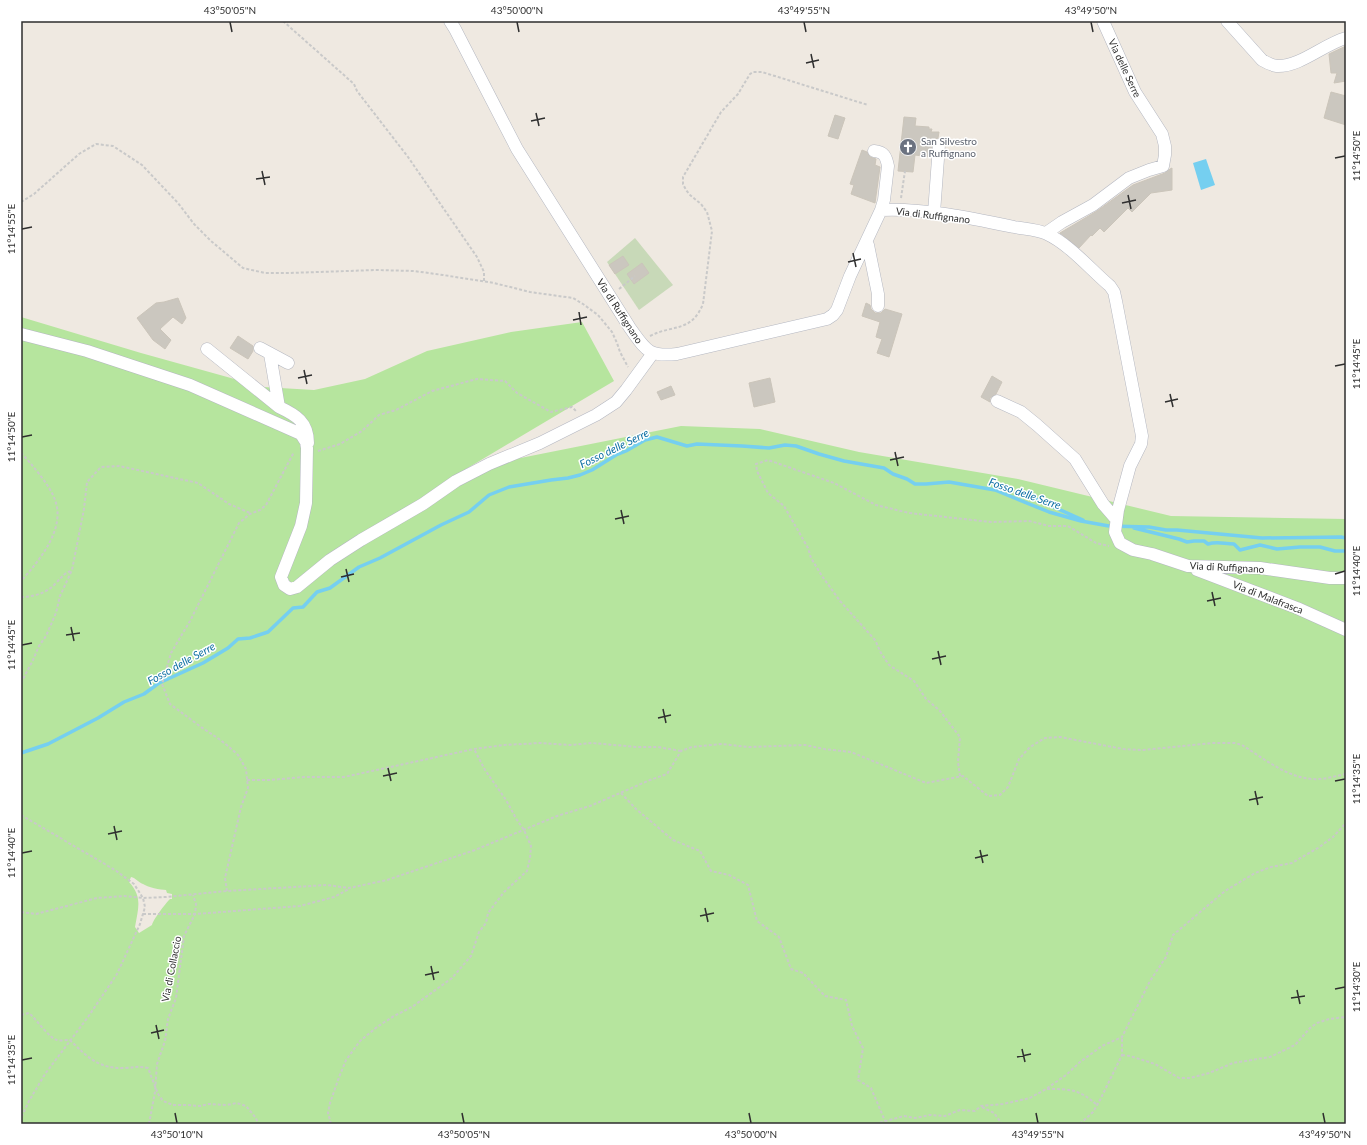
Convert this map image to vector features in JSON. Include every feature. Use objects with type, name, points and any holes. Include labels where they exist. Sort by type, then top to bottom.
[{"type":"street","name":"Via di Ruffignano","points":[[450,21],[517,149],[630,328],[648,350],[662,355],[677,354],[827,319],[837,310],[850,276],[881,210],[899,209],[934,213],[1046,233],[1064,245],[1110,286],[1114,292],[1142,436],[1141,444],[1130,466],[1124,484],[1116,519],[1115,532],[1120,543],[1133,550],[1152,554],[1188,566],[1260,568],[1330,578],[1346,578]]},
{"type":"street","name":"Via delle Serre","points":[[1046,233],[1062,222],[1093,205],[1128,178],[1163,166],[1165,146],[1162,134],[1135,92],[1103,21]]},
{"type":"street","points":[[1227,21],[1262,60],[1277,66],[1292,63],[1346,38]]},
{"type":"street","points":[[934,213],[939,145]]},
{"type":"street","points":[[874,151],[880,152],[884,155],[888,166],[887,180],[881,210]]},
{"type":"street","points":[[866,242],[868,245],[875,281],[878,306]]},
{"type":"street","points":[[21,334],[87,351],[190,385],[301,434],[306,442],[307,451]]},
{"type":"street","points":[[207,349],[279,407],[300,419],[306,431],[308,441],[306,503],[300,526],[281,577],[284,585],[290,589],[297,587],[330,560],[423,504],[456,481],[489,464],[540,443],[596,415],[616,402],[634,379],[648,350]]},
{"type":"street","points":[[279,407],[265,351],[288,363]]},
{"type":"street","points":[[996,401],[1021,412],[1075,459],[1103,504],[1116,519]]},
{"type":"street","name":"Via di Malafrasca","points":[[1188,566],[1297,608],[1346,630]]},
{"type":"path","points":[[283,21],[354,84],[357,91],[408,157],[477,257],[484,272],[484,282]]},
{"type":"path","points":[[648,350],[650,337],[691,322],[699,315],[703,304],[712,231],[707,212],[686,190],[683,184],[684,177],[721,112],[738,94],[750,74],[753,72],[762,72],[868,105]]},
{"type":"path","points":[[21,202],[34,194],[79,154],[96,144],[113,146],[142,165],[178,204],[194,224],[211,241],[243,268],[265,273],[376,270],[414,271],[484,282],[530,292],[573,298],[598,315],[612,332],[620,352],[634,379]]},
{"type":"path","points":[[899,209],[905,171]]},
{"type":"path","points":[[610,296],[635,276]]},
{"type":"path","points":[[307,451],[325,450],[340,444],[362,431],[379,415],[396,410],[432,391],[477,379],[504,381],[518,392],[551,412],[572,407],[585,420]]},
{"type":"path","points":[[227,891],[225,878],[241,807],[248,788],[246,769],[238,755],[219,739],[170,704],[162,684],[171,653],[190,621],[239,523],[250,514],[260,510],[266,504],[295,450],[301,434]]},
{"type":"path","points":[[21,453],[39,475],[55,500],[58,513],[56,528],[49,543],[21,581]]},
{"type":"path","points":[[960,776],[958,762],[960,737],[940,711],[926,699],[914,681],[889,665],[875,640],[836,595],[811,558],[808,548],[784,506],[768,493],[757,471],[756,464],[768,460],[834,483],[876,505],[909,513],[991,522],[1029,521],[1049,526],[1068,526],[1096,542],[1108,546],[1120,543]]},
{"type":"path","points":[[21,683],[39,646],[46,636],[56,613],[60,596],[72,570],[84,509],[87,482],[101,467],[119,466],[198,483],[229,504],[250,514]]},
{"type":"path","points":[[21,597],[40,594],[55,584],[62,575],[72,570]]},
{"type":"path","points":[[247,780],[270,780],[304,777],[344,778],[474,749],[504,745],[540,743],[570,746],[592,743],[637,747],[658,747],[681,751],[692,747],[721,744],[749,747],[805,745],[851,752],[926,783],[962,776],[988,796],[1000,795],[1008,787],[1019,759],[1030,747],[1045,738],[1060,737],[1123,749],[1143,750],[1212,742],[1234,743],[1242,745],[1290,774],[1311,779],[1331,778],[1346,774]]},
{"type":"path","points":[[331,1124],[328,1113],[338,1080],[346,1060],[360,1041],[377,1027],[412,1007],[452,978],[471,956],[479,932],[486,923],[488,912],[504,892],[527,871],[531,846],[524,830],[506,800],[485,770],[474,749]]},
{"type":"path","points":[[144,914],[195,914],[300,906],[334,897],[349,888],[387,880],[476,850],[667,774],[681,751]]},
{"type":"path","points":[[621,793],[636,809],[672,840],[700,851],[711,871],[729,874],[748,885],[757,921],[779,938],[791,969],[803,973],[825,996],[846,1000],[852,1026],[863,1048],[858,1080],[871,1088],[885,1121]]},
{"type":"path","points":[[21,815],[115,870],[134,884],[144,898],[145,907],[140,924],[117,974],[88,1017],[45,1074],[21,1118]]},
{"type":"path","points":[[1080,1124],[1093,1112],[1097,1105],[1122,1054],[1122,1037],[1150,981],[1166,957],[1173,935],[1225,891],[1255,873],[1271,867],[1292,863],[1323,845],[1346,823]]},
{"type":"path","points":[[21,912],[36,914],[97,898],[124,896],[144,898],[327,884],[349,888]]},
{"type":"path","points":[[193,895],[196,904],[195,914]]},
{"type":"path","name":"Via di Collaccio","points":[[149,1124],[157,1064],[165,1041],[168,1019],[176,998],[184,936],[195,914]]},
{"type":"path","points":[[21,1015],[29,1014],[35,1018],[49,1035],[57,1040],[70,1040],[89,1059],[108,1067],[127,1068],[139,1066],[148,1068],[158,1094],[163,1101],[173,1105],[187,1104],[200,1106],[209,1104],[222,1105],[237,1103],[246,1106],[256,1118],[258,1124]]},
{"type":"path","points":[[1122,1054],[1155,1064],[1179,1078],[1190,1078],[1209,1073],[1233,1063],[1270,1057],[1295,1045],[1310,1028],[1318,1023],[1329,1019],[1346,1017]]},
{"type":"path","points":[[875,1124],[904,1116],[915,1118],[930,1115],[945,1116],[960,1110],[975,1111],[981,1106],[1003,1104],[1030,1098],[1066,1075],[1080,1062],[1102,1046],[1122,1037]]},
{"type":"path","points":[[1046,1089],[1077,1091],[1084,1094],[1097,1105]]},
{"type":"path","points":[[981,1106],[994,1112],[1002,1124]]},
{"type":"green space","points":[[635,238],[673,285],[639,310],[607,262]]},
{"type":"green space","points":[[21,317],[141,353],[263,387],[314,390],[365,379],[427,351],[511,332],[582,322],[614,381],[466,469],[681,426],[760,429],[859,452],[1018,479],[1171,516],[1346,519],[1346,1124],[21,1124]],"holes":[[[131,877],[145,885],[166,890],[167,893],[172,894],[172,899],[170,899],[162,908],[152,925],[139,933],[135,927],[138,898],[129,882]]]},
{"type":"water","points":[[1206,159],[1215,185],[1201,190],[1193,163]]},
{"type":"building","points":[[1346,46],[1346,81],[1334,83],[1337,73],[1331,73],[1329,54]]},
{"type":"building","points":[[1331,92],[1346,96],[1346,125],[1324,118]]},
{"type":"building","points":[[835,115],[845,118],[838,139],[828,136]]},
{"type":"building","points":[[904,117],[916,118],[915,126],[929,127],[929,129],[932,129],[931,132],[939,132],[938,138],[933,140],[931,157],[915,155],[913,172],[898,171]]},
{"type":"building","points":[[862,150],[867,152],[870,157],[876,159],[875,165],[880,167],[875,203],[851,194],[854,185],[850,184]]},
{"type":"building","points":[[1172,168],[1172,190],[1151,193],[1132,212],[1128,208],[1104,232],[1100,228],[1079,248],[1060,233],[1097,211],[1133,185],[1165,173]]},
{"type":"building","points":[[623,256],[629,265],[615,274],[609,265]]},
{"type":"building","points":[[642,263],[649,273],[634,284],[627,274]]},
{"type":"building","points":[[178,298],[186,318],[182,324],[173,317],[160,329],[171,340],[165,349],[153,340],[137,318],[156,303]]},
{"type":"building","points":[[866,303],[870,305],[871,309],[875,313],[881,313],[885,309],[902,314],[889,357],[877,353],[882,339],[876,337],[880,322],[862,316]]},
{"type":"building","points":[[238,336],[253,346],[253,351],[248,359],[230,348]]},
{"type":"building","points":[[992,376],[1002,382],[996,394],[990,398],[990,402],[981,397]]},
{"type":"building","points":[[770,378],[775,402],[754,407],[749,383]]},
{"type":"building","points":[[671,386],[675,395],[661,400],[657,392]]},
{"type":"waterway","name":"Fosso delle Serre","points":[[21,753],[48,744],[98,718],[124,702],[144,694],[159,683],[203,663],[228,648],[238,639],[250,638],[268,632],[293,608],[303,607],[317,592],[330,588],[359,567],[380,558],[441,525],[469,512],[489,495],[509,487],[580,475],[592,470],[616,455],[645,440],[657,437],[687,446],[697,444],[769,448],[785,445],[796,446],[844,461],[884,468],[893,474],[907,479],[915,484],[949,482],[995,490],[1049,512],[1081,521],[1109,526],[1149,527],[1166,530],[1262,538],[1346,538]]},
{"type":"waterway","points":[[1022,495],[1031,497],[1083,520]]},
{"type":"waterway","points":[[1134,528],[1187,542],[1204,541],[1208,544],[1234,544],[1240,550],[1260,545],[1277,549],[1320,547],[1335,551],[1346,551]]},
{"type":"place","name":"San Silvestro a Ruffignano","points":[[908,147]]}]
